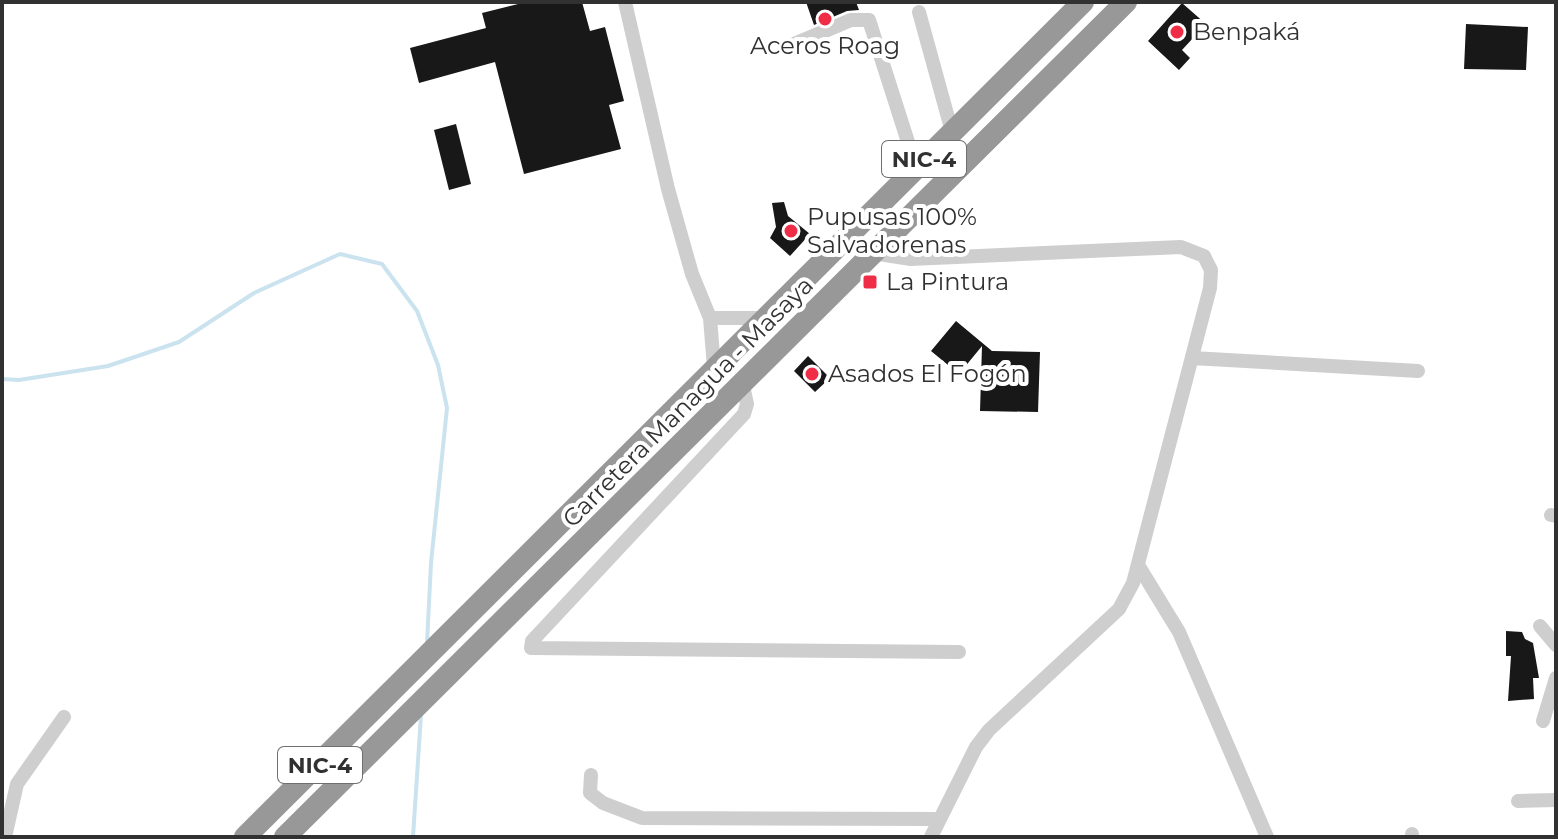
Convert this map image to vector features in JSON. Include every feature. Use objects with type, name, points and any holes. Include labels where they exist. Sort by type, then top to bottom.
[{"type":"highway","name":"Carretera Managua - Masaya","points":[[245,837],[1083,2]]},
{"type":"highway","name":"Carretera Managua - Masaya","points":[[285,837],[1126,2]]},
{"type":"highway","points":[[766,318],[803,300],[840,262],[872,253]]},
{"type":"highway","points":[[676,449],[719,391],[720,379],[714,367]]},
{"type":"street","points":[[625,2],[668,189],[692,274],[710,318],[714,367]]},
{"type":"street","points":[[919,12],[952,132]]},
{"type":"street","points":[[794,44],[851,20],[869,20],[916,167]]},
{"type":"street","points":[[872,253],[911,259],[1181,247],[1204,256],[1211,270],[1192,358],[1133,583],[1119,609],[989,730],[976,747],[931,837]]},
{"type":"street","points":[[710,318],[766,318]]},
{"type":"street","points":[[1192,358],[1418,371]]},
{"type":"street","points":[[742,381],[747,404],[744,414],[532,641],[531,648],[959,652]]},
{"type":"street","points":[[1138,565],[1179,632],[1267,837]]},
{"type":"street","points":[[1540,626],[1556,645]]},
{"type":"street","points":[[1543,721],[1556,678]]},
{"type":"street","points":[[5,837],[17,784],[64,717]]},
{"type":"street","points":[[591,775],[590,793],[603,803],[642,818],[939,819]]},
{"type":"street","points":[[1518,801],[1556,800]]},
{"type":"building","points":[[526,2],[582,2],[590,31],[605,27],[624,101],[609,105],[621,149],[524,174],[495,62],[419,83],[410,48],[486,28],[482,13]]},
{"type":"building","name":"Aceros Roag","points":[[806,2],[856,2],[859,10],[847,11],[814,25]]},
{"type":"building","name":"Benpaká","points":[[1182,3],[1206,24],[1182,50],[1190,58],[1179,70],[1148,41]]},
{"type":"building","points":[[1466,24],[1528,27],[1526,70],[1464,69]]},
{"type":"building","points":[[456,124],[471,184],[449,190],[434,130]]},
{"type":"building","name":"Pupusas 100% Salvadorenas","points":[[784,202],[788,216],[810,234],[790,256],[770,238],[776,227],[772,203]]},
{"type":"building","points":[[956,321],[992,351],[1040,352],[1038,412],[980,411],[982,346],[959,374],[931,351]]},
{"type":"building","name":"Asados El Fogón","points":[[808,356],[830,378],[815,392],[794,371]]},
{"type":"building","points":[[1506,631],[1522,632],[1525,639],[1533,643],[1539,678],[1533,678],[1534,699],[1508,701],[1511,656],[1506,656]]},
{"type":"waterway","points":[[2,379],[19,380],[108,366],[179,342],[254,293],[340,254],[382,264],[417,311],[438,365],[447,408],[431,563],[427,643]]},
{"type":"waterway","points":[[413,837],[421,715]]},
{"type":"place","name":"Aceros Roag","points":[[825,19]]},
{"type":"place","name":"Benpaká","points":[[1177,32]]},
{"type":"place","name":"Pupusas 100% Salvadorenas","points":[[791,231]]},
{"type":"place","name":"La Pintura","points":[[870,282]]},
{"type":"place","name":"Asados El Fogón","points":[[812,374]]}]
